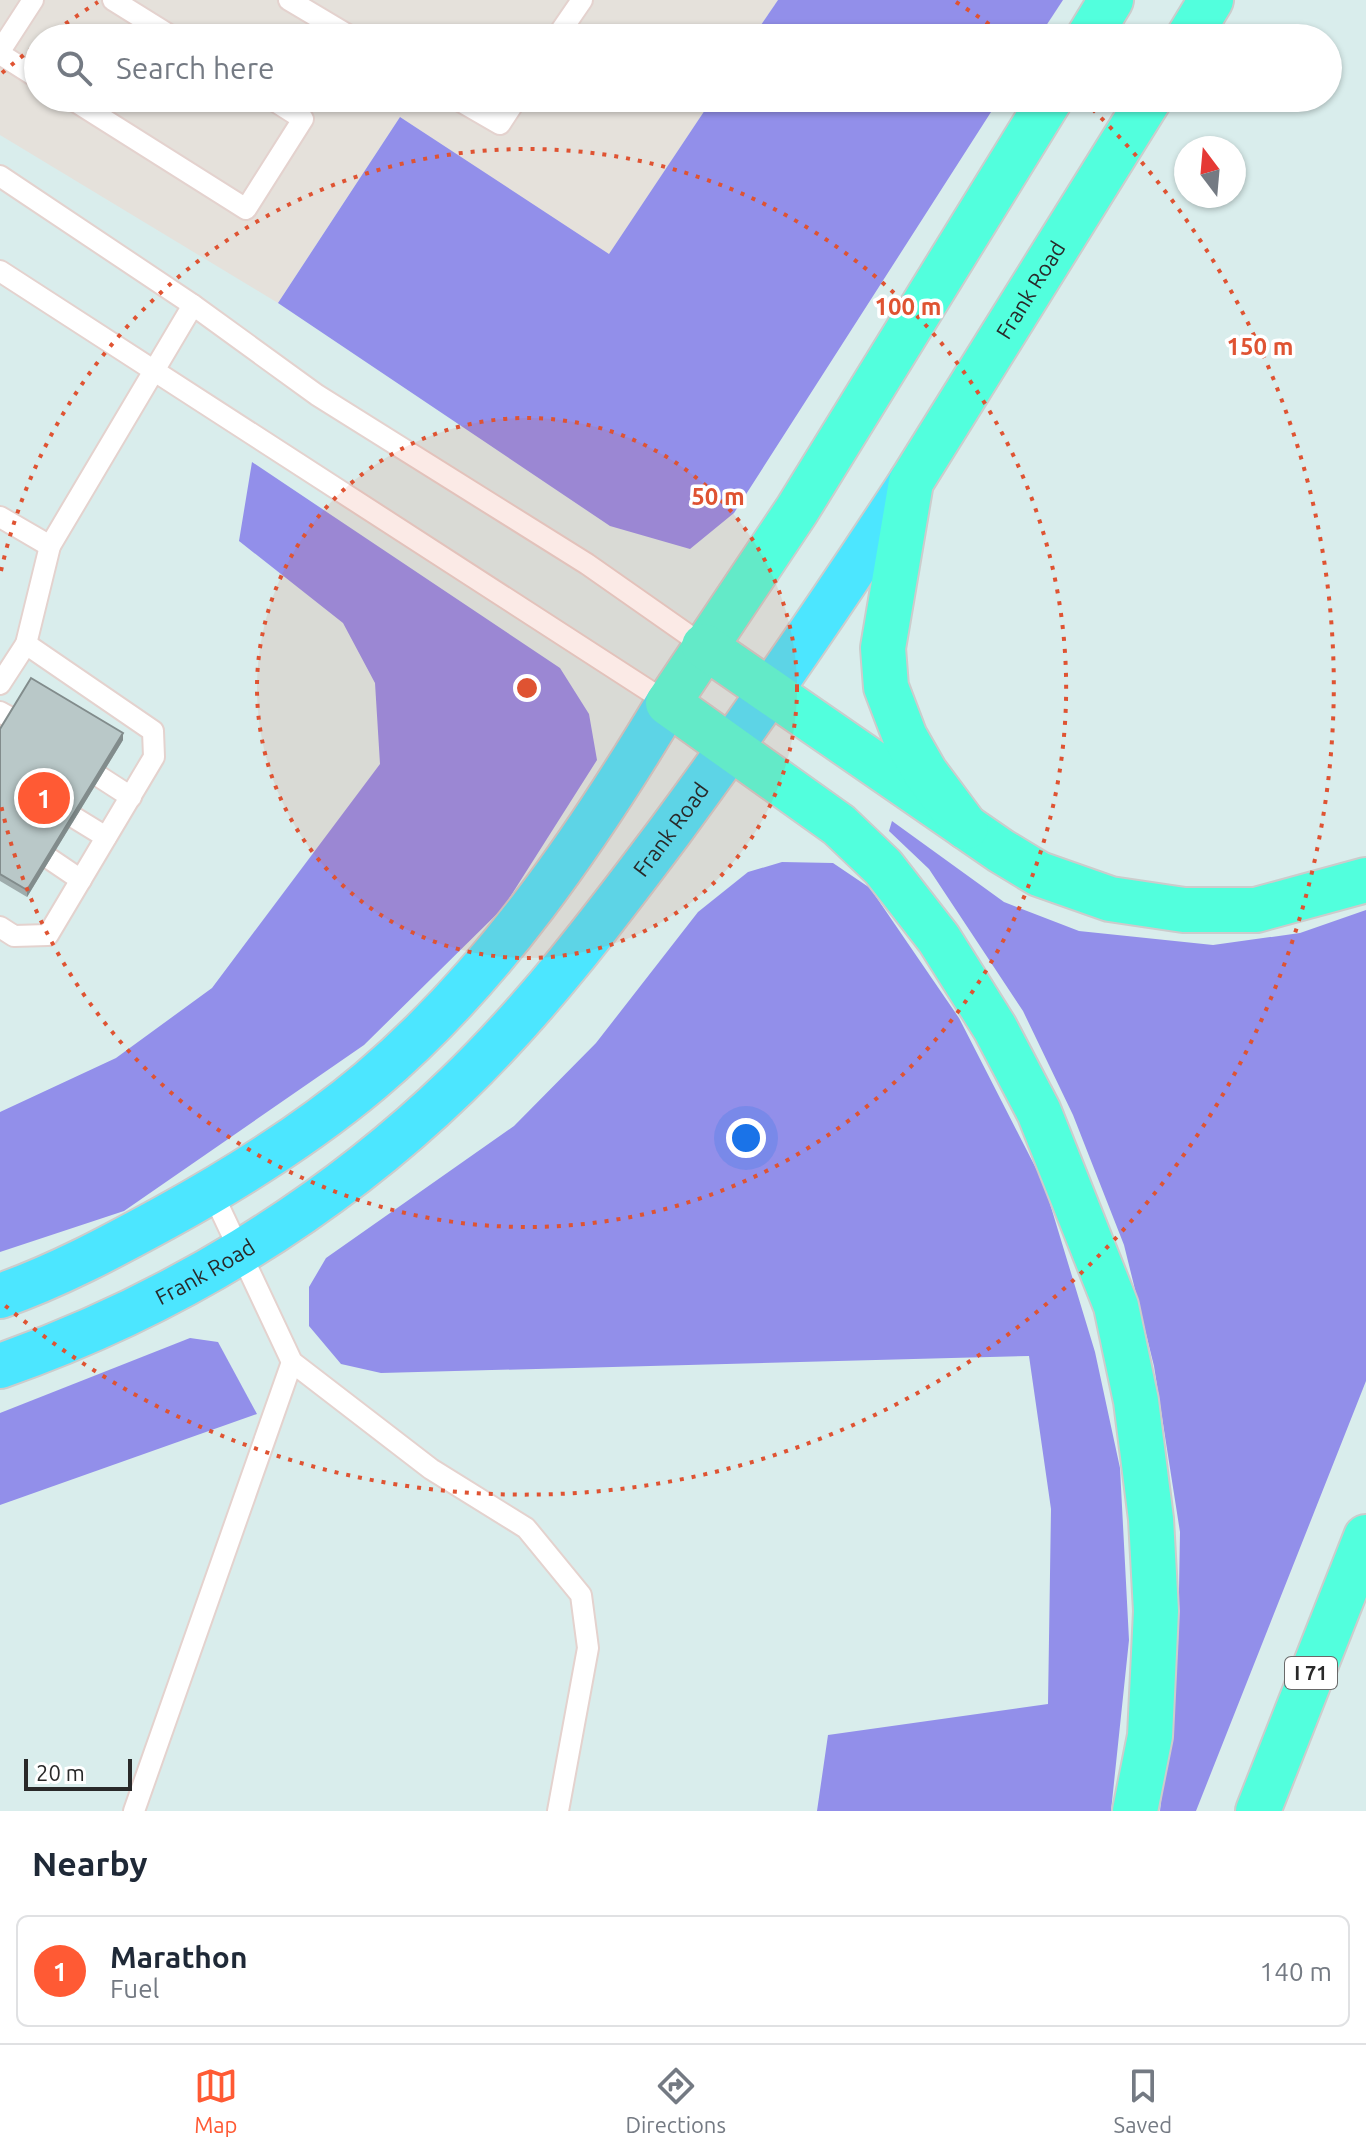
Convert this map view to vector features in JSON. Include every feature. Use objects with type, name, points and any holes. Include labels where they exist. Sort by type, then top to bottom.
[{"type":"highway","points":[[1096,24],[1111,0]]},
{"type":"highway","points":[[1196,24],[1211,0]]},
{"type":"highway","points":[[1042,112],[797,510],[668,703],[839,825],[883,867],[939,939],[995,1028],[1039,1112],[1116,1306],[1136,1401],[1151,1519],[1156,1611],[1150,1736],[1135,1811]]},
{"type":"highway","name":"Frank Road","points":[[911,482],[1141,112]]},
{"type":"highway","points":[[911,482],[883,648],[886,687],[912,749],[966,827]]},
{"type":"highway","points":[[704,646],[769,694],[1039,874],[1110,899],[1184,910],[1256,910],[1366,880]]},
{"type":"highway","name":"I 71","points":[[1258,1811],[1366,1537]]},
{"type":"main road","name":"Frank Road","points":[[0,1366],[45,1351],[146,1303],[239,1253],[323,1197],[402,1136],[458,1085],[591,938],[732,747],[911,482]]},
{"type":"main road","points":[[0,1296],[120,1243],[212,1192],[293,1139],[371,1081],[460,992],[581,844],[668,703]]},
{"type":"lane","points":[[24,69],[0,53],[33,0]]},
{"type":"lane","points":[[113,0],[152,24]]},
{"type":"lane","points":[[289,0],[315,6],[336,24]]},
{"type":"lane","points":[[566,24],[582,0]]},
{"type":"lane","points":[[92,112],[246,209],[303,119],[292,112]]},
{"type":"lane","points":[[479,112],[500,124],[508,112]]},
{"type":"lane","points":[[0,176],[193,305],[317,395],[587,564],[704,646]]},
{"type":"lane","points":[[0,271],[668,703]]},
{"type":"lane","points":[[0,684],[26,644],[50,546],[193,305]]},
{"type":"lane","points":[[0,517],[50,546]]},
{"type":"lane","points":[[0,927],[14,936],[48,935],[154,757],[153,731],[26,644]]},
{"type":"lane","points":[[100,777],[131,797]]},
{"type":"lane","points":[[75,818],[106,837]]},
{"type":"lane","points":[[50,859],[81,880]]},
{"type":"lane","points":[[212,1192],[292,1362],[431,1469],[526,1528],[581,1595],[588,1648],[558,1811]]},
{"type":"lane","points":[[134,1811],[292,1362]]},
{"type":"shaded area","points":[[0,0],[778,0],[762,24],[24,24],[24,112],[704,112],[609,255],[400,117],[278,303],[0,135]]},
{"type":"shaded area","points":[[778,0],[1063,0],[1047,24],[762,24]]},
{"type":"shaded area","points":[[704,112],[991,112],[734,513],[690,549],[610,526],[278,303],[400,117],[609,254]]},
{"type":"shaded area","points":[[252,462],[560,668],[589,714],[597,760],[503,908],[364,1045],[124,1211],[0,1252],[0,1112],[116,1058],[212,988],[380,764],[375,683],[343,623],[239,541]]},
{"type":"shaded area","points":[[892,821],[1004,902],[1079,931],[1213,945],[1300,933],[1366,910],[1366,1381],[1196,1811],[1160,1811],[1178,1646],[1180,1532],[1154,1366],[1124,1245],[1073,1115],[1023,1011],[929,869],[889,831]]},
{"type":"shaded area","points":[[782,862],[833,863],[870,888],[959,1018],[1044,1184],[1095,1352],[1120,1468],[1129,1640],[1111,1811],[817,1811],[828,1735],[1048,1704],[1051,1509],[1029,1356],[381,1373],[341,1364],[309,1326],[309,1287],[326,1258],[514,1126],[596,1043],[698,912],[748,872]]},
{"type":"shaded area","points":[[190,1338],[218,1342],[257,1414],[0,1505],[0,1413]]},
{"type":"building","points":[[31,678],[123,733],[27,890],[0,874],[0,729]]},
{"type":"place","name":"Marathon","points":[[44,798]]}]
